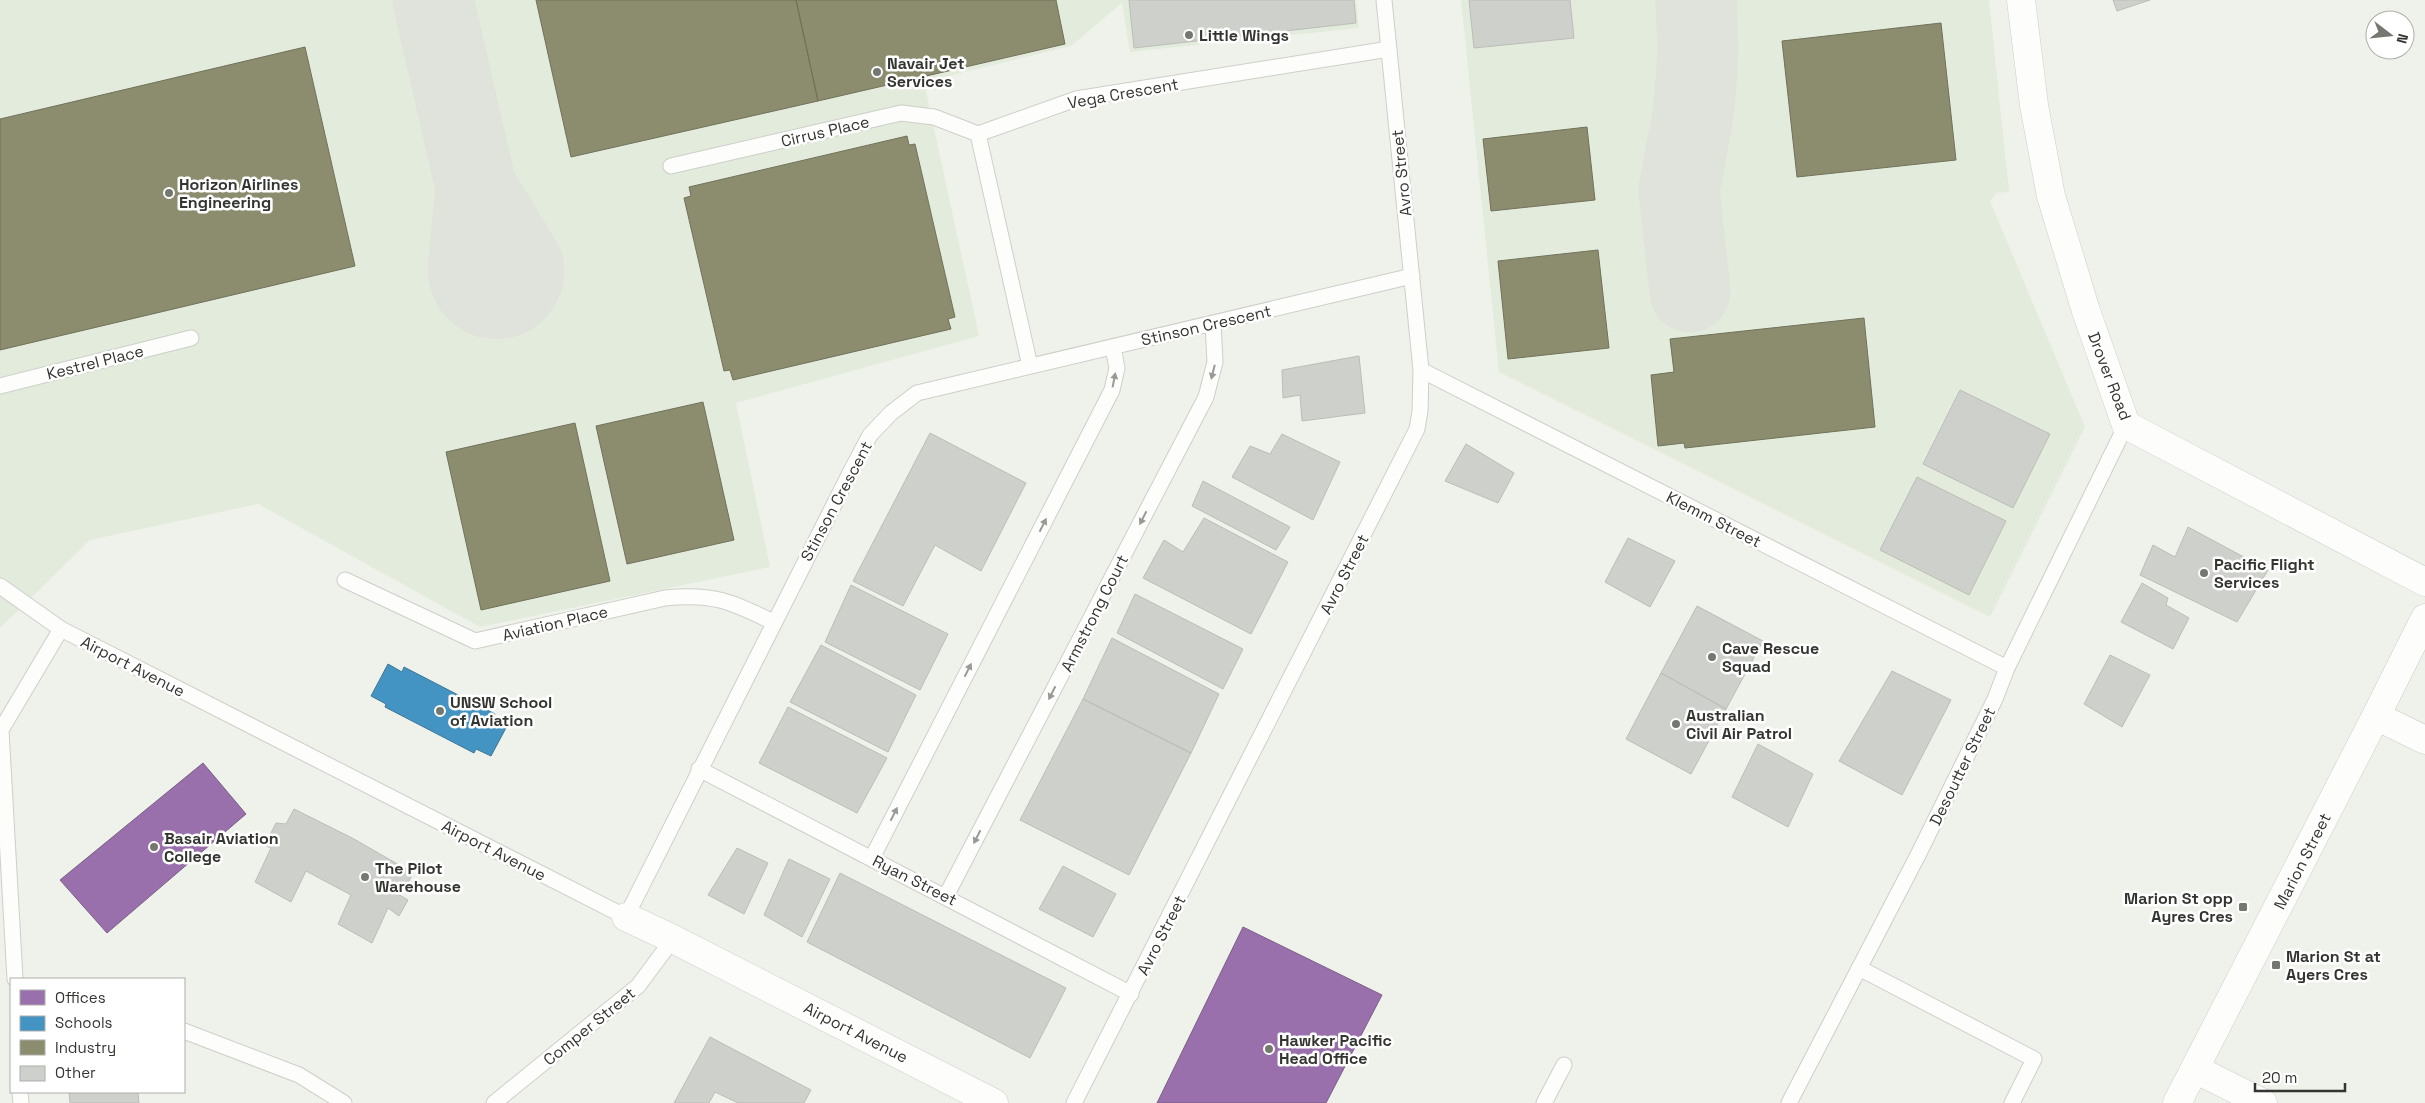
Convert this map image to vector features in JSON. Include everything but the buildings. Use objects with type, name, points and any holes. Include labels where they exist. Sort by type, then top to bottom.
[{"type":"street","name":"Drover Road","points":[[2021,0],[2034,105],[2051,196],[2086,311],[2126,425],[2425,582]]},
{"type":"street","name":"Marion Street","points":[[2178,1103],[2425,618]]},
{"type":"street","points":[[2376,716],[2425,740]]},
{"type":"street","name":"Airport Avenue","points":[[626,917],[673,938],[994,1103]]},
{"type":"street","points":[[2195,1068],[2263,1103]]},
{"type":"lane","name":"Avro Street","points":[[1074,1103],[1410,446],[1420,411],[1421,370],[1384,0]]},
{"type":"lane","name":"Vega Crescent","points":[[978,134],[1076,99],[1389,49]]},
{"type":"lane","name":"Cirrus Place","points":[[670,166],[901,113],[934,117],[978,134]]},
{"type":"lane","points":[[978,134],[1030,366]]},
{"type":"lane","name":"Stinson Crescent","points":[[626,917],[699,768],[870,435],[892,413],[917,393],[1412,276]]},
{"type":"lane","name":"Armstrong Court","points":[[946,896],[1206,397],[1215,362],[1213,323]]},
{"type":"lane","name":"Kestrel Place","points":[[0,386],[191,338]]},
{"type":"lane","points":[[872,858],[1112,390],[1117,368],[1113,347]]},
{"type":"lane","name":"Klemm Street","points":[[1421,370],[2007,668]]},
{"type":"lane","name":"Desoutter Street","points":[[1792,1102],[1858,968],[1917,857],[2126,425]]},
{"type":"lane","name":"Aviation Place","points":[[346,580],[475,641],[665,598],[692,595],[713,596],[733,602],[773,622]]},
{"type":"lane","name":"Airport Avenue","points":[[0,586],[61,629],[626,917]]},
{"type":"lane","points":[[15,978],[1,730],[61,629]]},
{"type":"lane","name":"Ryan Street","points":[[699,768],[1130,994]]},
{"type":"lane","name":"Comper Street","points":[[494,1103],[638,986],[673,938]]},
{"type":"lane","points":[[1858,968],[2034,1059],[2012,1103]]},
{"type":"lane","points":[[185,1032],[299,1074],[344,1103]]},
{"type":"lane","points":[[1544,1103],[1564,1065]]},
{"type":"shaded area","points":[[0,0],[1356,0],[1359,28],[1130,52],[1122,3],[1071,46],[924,82],[979,336],[736,403],[770,567],[480,627],[258,504],[90,540],[0,628]]},
{"type":"shaded area","points":[[1461,0],[1989,0],[2009,192],[1997,193],[1990,201],[2085,427],[1990,617],[1499,372]]},
{"type":"taxiway","points":[[433,0],[476,187],[523,264],[523,277],[518,288],[511,295],[501,298],[490,298],[481,294],[473,285],[468,271],[476,187]]},
{"type":"taxiway","points":[[1690,292],[1679,190],[1693,115],[1696,82],[1698,50],[1696,0]]},
{"type":"place","name":"Little Wings","points":[[1189,35]]},
{"type":"place","name":"Navair Jet Services","points":[[877,72]]},
{"type":"place","name":"Horizon Airlines Engineering","points":[[169,193]]},
{"type":"place","name":"Pacific Flight Services","points":[[2204,573]]},
{"type":"place","name":"Cave Rescue Squad","points":[[1712,657]]},
{"type":"place","name":"UNSW School of Aviation","points":[[440,711]]},
{"type":"place","name":"Australian Civil Air Patrol","points":[[1676,724]]},
{"type":"place","name":"Basair Aviation College","points":[[154,847]]},
{"type":"place","name":"The Pilot Warehouse","points":[[365,877]]},
{"type":"place","name":"Marion St opp Ayres Cres","points":[[2243,907]]},
{"type":"place","name":"Marion St at Ayers Cres","points":[[2276,965]]},
{"type":"place","name":"Hawker Pacific Head Office","points":[[1269,1049]]}]
